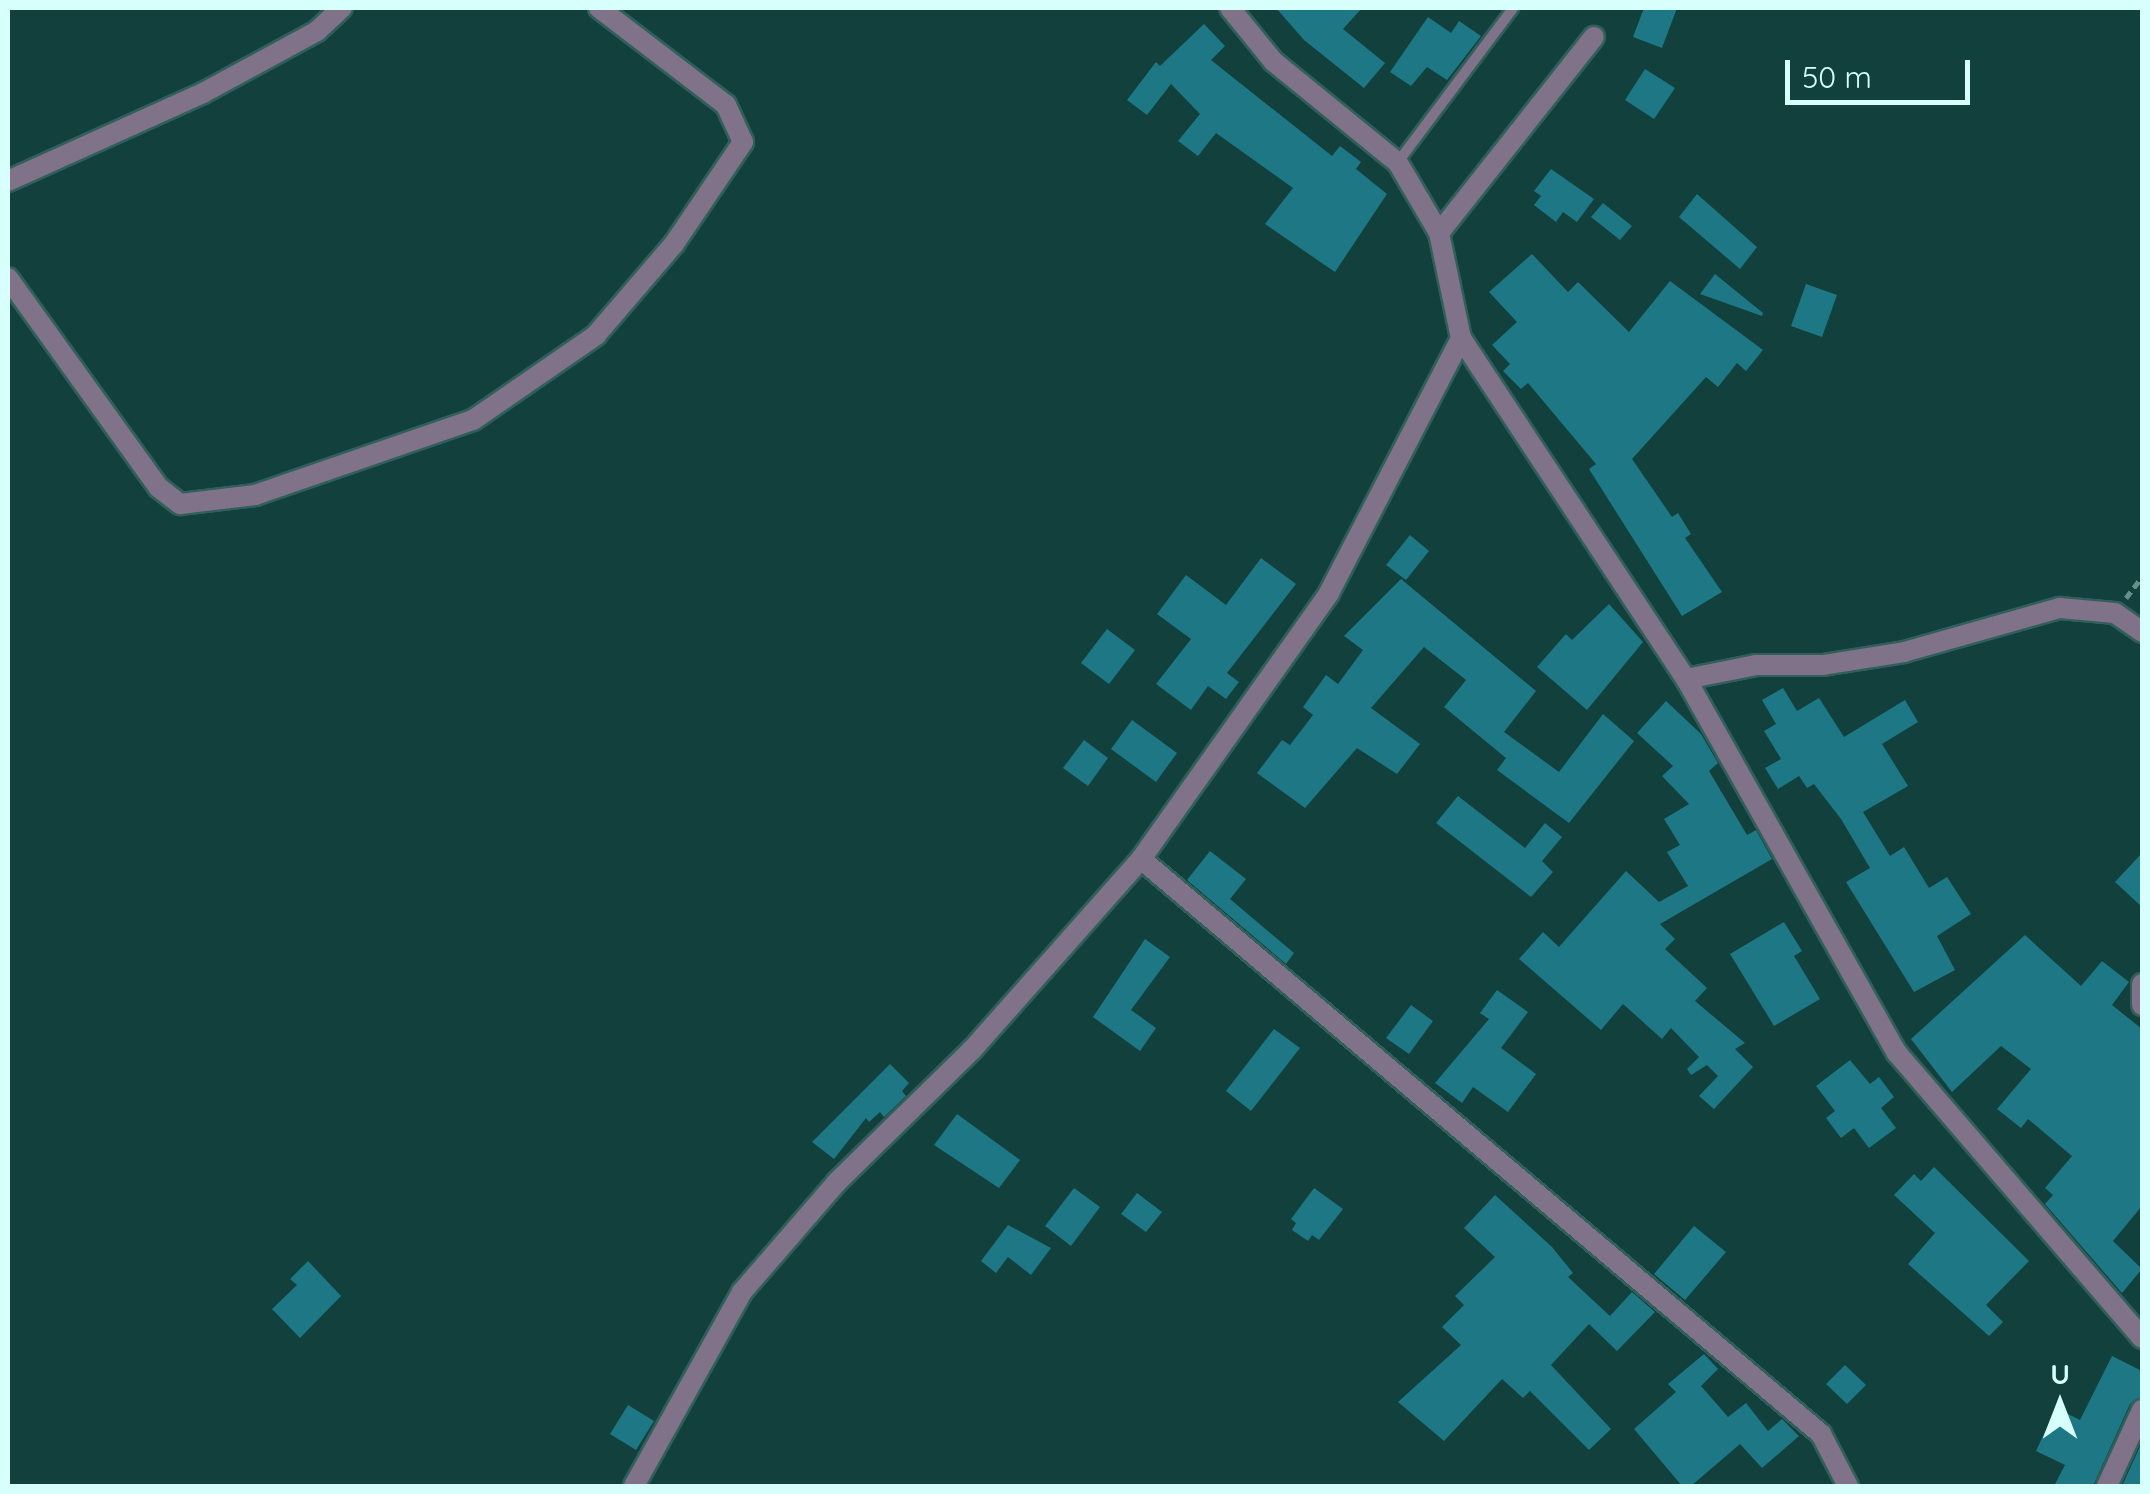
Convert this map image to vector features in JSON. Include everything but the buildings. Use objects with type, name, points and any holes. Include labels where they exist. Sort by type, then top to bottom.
[{"type":"street","points":[[8,180],[202,94],[317,31],[342,8]]},
{"type":"street","points":[[8,278],[158,487],[180,504],[255,495],[474,420],[596,335],[674,244],[743,142],[726,105],[599,8]]},
{"type":"street","points":[[1230,8],[1273,61],[1398,163],[1439,234],[1462,338],[1686,679],[1897,1053],[2142,1338]]},
{"type":"street","points":[[1439,234],[1594,37]]},
{"type":"street","points":[[634,1486],[742,1292],[836,1182],[972,1050],[1141,860],[1329,593],[1462,338]]},
{"type":"street","points":[[1686,679],[1756,665],[1823,664],[1904,652],[2060,608],[2116,613],[2142,632]]},
{"type":"street","points":[[1141,860],[1821,1434],[1848,1486]]},
{"type":"street","points":[[2142,984],[2142,1005]]},
{"type":"street","points":[[2107,1486],[2142,1410]]},
{"type":"lane","points":[[1398,163],[1452,98],[1512,8]]}]
